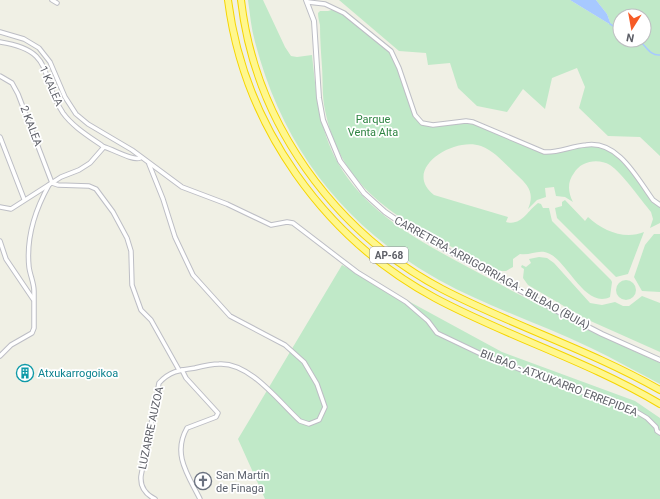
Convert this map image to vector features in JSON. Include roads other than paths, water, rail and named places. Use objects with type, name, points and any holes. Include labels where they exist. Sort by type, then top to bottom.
[{"type":"highway","name":"AP-68","points":[[228,0],[246,76],[264,120],[298,179],[320,207],[351,238],[393,272],[436,299],[592,368],[660,404]]},
{"type":"highway","name":"AP-68","points":[[241,0],[250,47],[270,107],[285,136],[307,172],[352,224],[395,259],[437,286],[491,312],[596,357],[660,389]]},
{"type":"street","points":[[52,0],[57,3]]},
{"type":"street","points":[[307,1],[325,4],[344,13],[391,51],[399,68],[413,110],[418,119],[422,122],[432,125],[466,121],[473,122],[544,152],[556,152],[591,144],[607,148],[620,157],[654,200],[660,205]]},
{"type":"street","name":"CARRETERA ARRIGORRIAGA - BILBAO (BUIA)","points":[[307,1],[315,34],[319,98],[323,120],[340,160],[364,193],[385,212],[416,233],[559,312],[602,334],[660,360]]},
{"type":"street","points":[[0,32],[24,39],[39,48],[50,62],[65,97],[76,114],[88,124],[132,150],[140,158]]},
{"type":"street","name":"1 KALEA","points":[[0,42],[23,47],[37,56],[64,113],[82,131],[104,146],[114,149],[134,159],[140,158]]},
{"type":"street","name":"2 KALEA","points":[[0,76],[12,83],[18,94],[51,183]]},
{"type":"street","points":[[0,137],[24,199]]},
{"type":"street","points":[[0,207],[10,210],[24,199],[51,183],[90,163],[104,146]]},
{"type":"street","name":"BILBAO - ATXUKARRO ERREPIDEA","points":[[140,158],[148,162],[182,187],[227,204],[271,225],[287,222],[293,223],[357,272],[406,302],[428,321],[437,333],[481,354],[542,378],[632,409],[647,418],[656,426],[657,431],[660,433]]},
{"type":"street","name":"LUZARRE AUZOA","points":[[148,162],[163,199],[175,237],[193,275],[230,316],[285,345],[304,362],[317,384],[324,407],[323,414],[319,420],[309,424],[300,421],[252,374],[238,366],[220,363],[181,370],[166,376],[160,383],[140,483],[147,495],[154,499]]},
{"type":"street","points":[[0,356],[11,344],[32,333],[34,328],[34,286],[29,266],[29,246],[38,204],[51,183]]},
{"type":"street","points":[[51,183],[58,185],[90,186],[96,189],[113,212],[127,238],[131,251],[132,285],[141,310],[151,320],[186,378],[218,413],[216,417],[186,428],[180,449],[185,468],[200,499]]},
{"type":"street","points":[[0,241],[6,259],[34,299]]},
{"type":"water","points":[[570,0],[596,0],[607,14],[611,25]]},
{"type":"waterway","points":[[647,48],[653,54],[660,55]]},
{"type":"place","name":"Atxukarrogoikoa","points":[[25,373]]},
{"type":"place","name":"San Martín de Finaga","points":[[203,481]]},
{"type":"park label","name":"Parque Venta Alta","points":[[373,125]]}]
